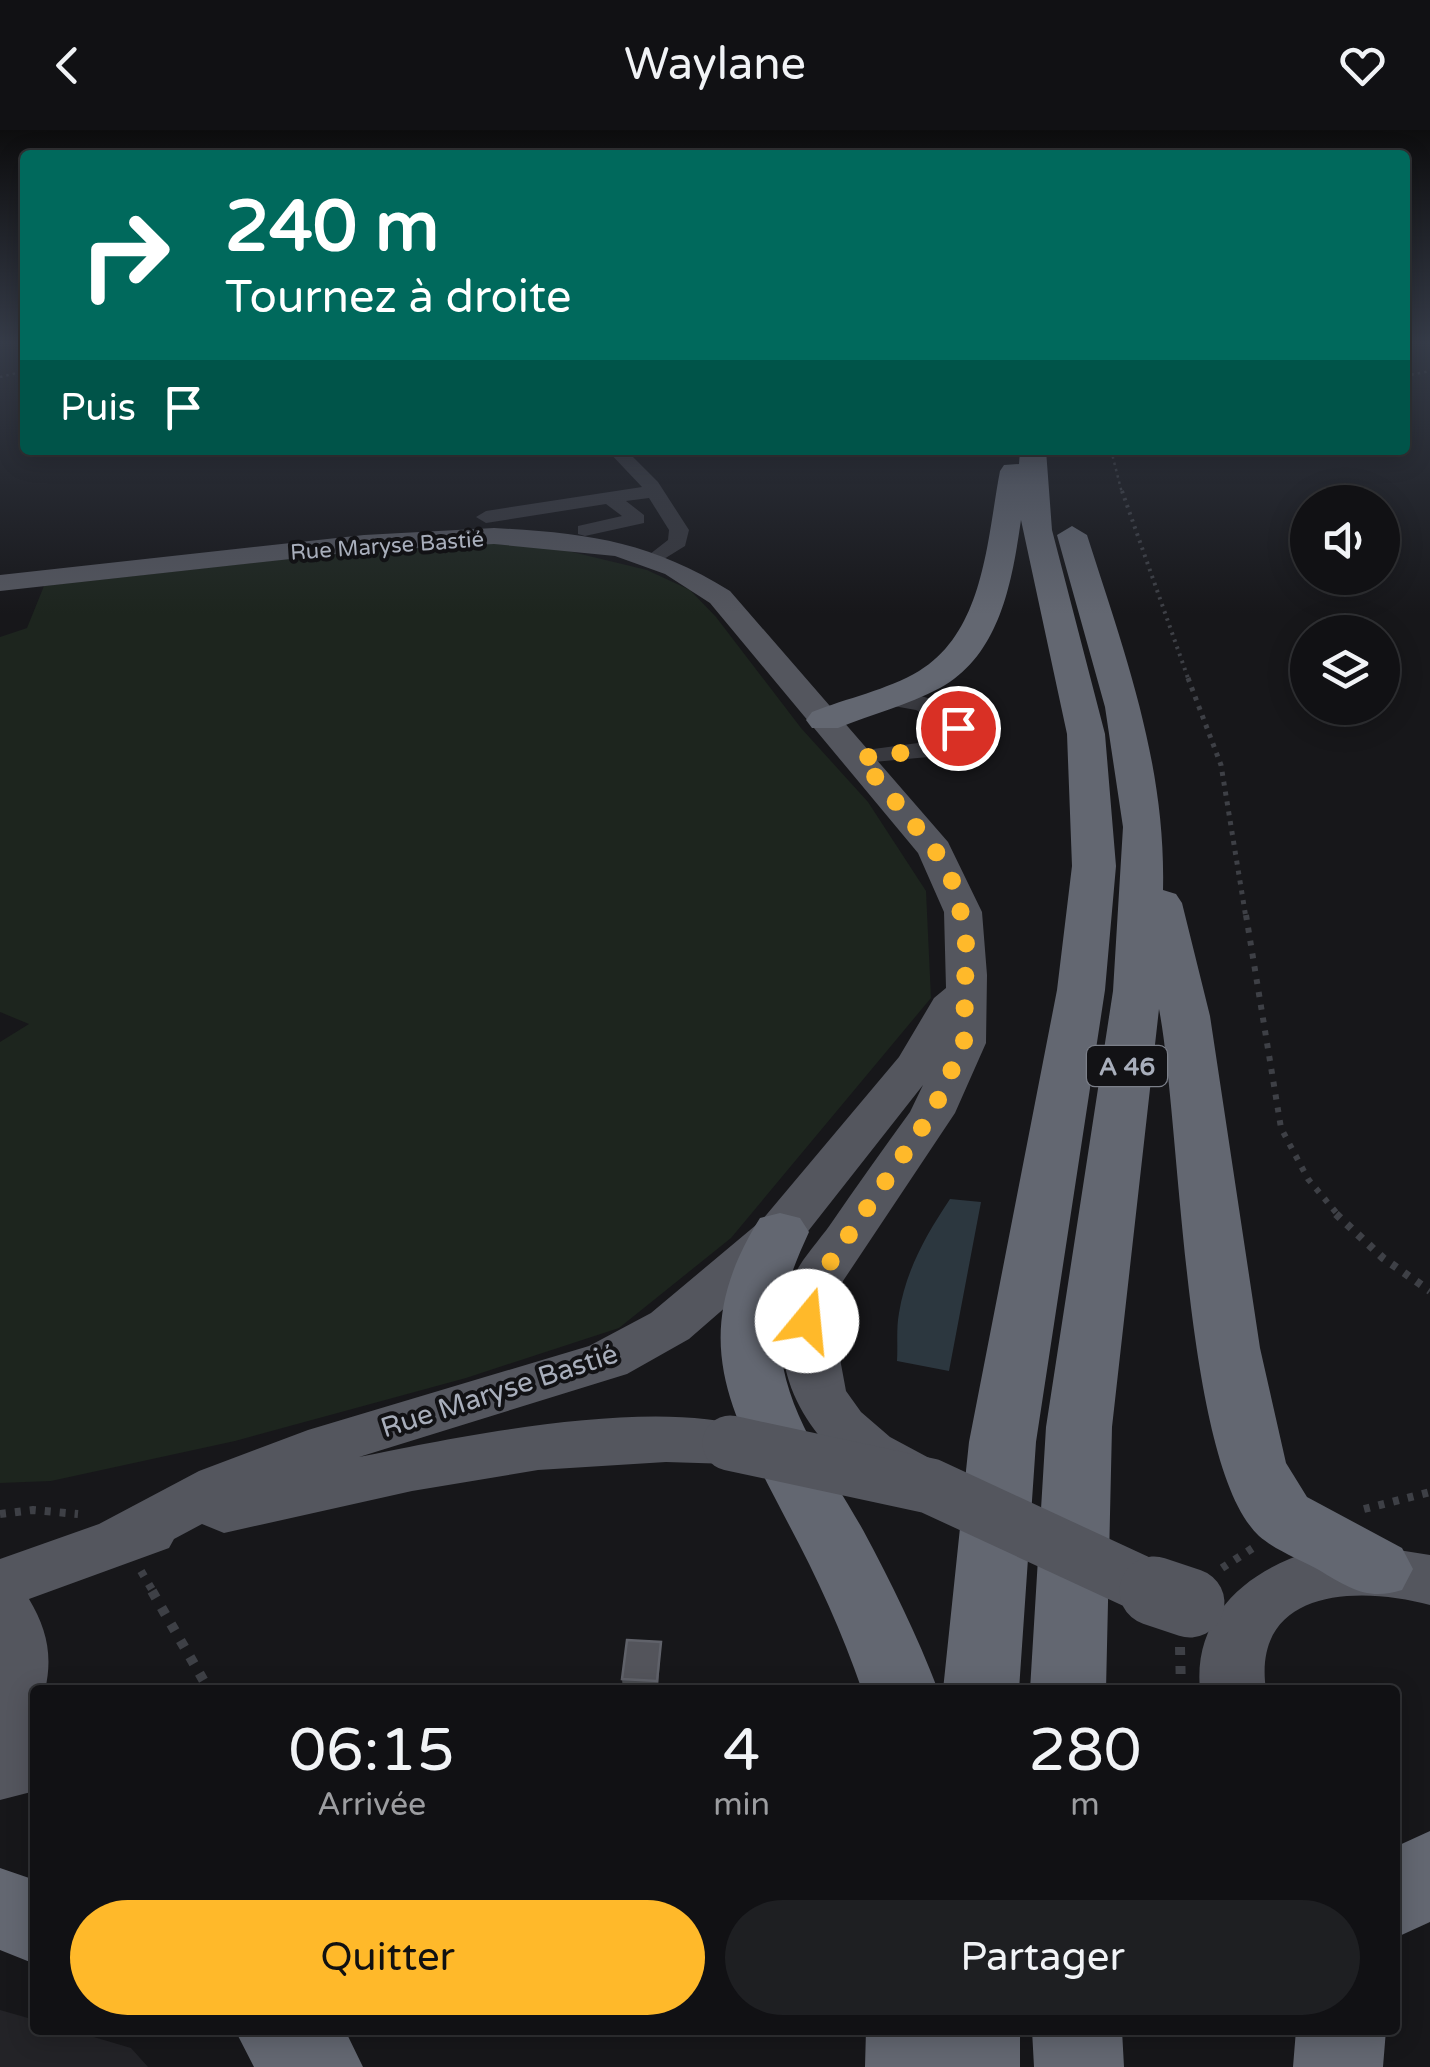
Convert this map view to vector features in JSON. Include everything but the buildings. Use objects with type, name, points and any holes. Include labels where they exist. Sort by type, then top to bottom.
[{"type":"highway","points":[[814,706],[876,698],[944,672],[976,631],[1018,455]]},
{"type":"highway","name":"A 46","points":[[981,1685],[984,1605],[1006,1410],[1071,1039],[1094,868],[1090,764],[1070,654],[1034,527],[1033,455]]},
{"type":"highway","name":"A 46","points":[[1064,455],[1070,527],[1123,707],[1144,826],[1136,991],[1079,1428],[1068,1685]]},
{"type":"highway","points":[[1144,826],[1185,1016],[1231,1363],[1249,1455],[1262,1488],[1282,1516],[1412,1573]]},
{"type":"highway","points":[[780,1232],[753,1298],[750,1355],[757,1390],[772,1429],[867,1603],[898,1685]]},
{"type":"highway","points":[[1400,1894],[1430,1870]]},
{"type":"highway","points":[[0,1909],[30,1920]]},
{"type":"highway","points":[[285,2035],[318,2067]]},
{"type":"highway","points":[[910,2067],[911,2035]]},
{"type":"highway","points":[[974,2035],[976,2067]]},
{"type":"highway","points":[[1077,2035],[1079,2067]]},
{"type":"highway","points":[[1338,2067],[1341,2035]]},
{"type":"main road","name":"Rue Maryse Bastié","points":[[0,583],[443,537],[536,539],[637,557],[706,585],[740,618],[935,850],[956,888],[963,912],[967,975],[964,1043],[932,1113],[818,1280],[807,1321],[810,1358],[820,1394],[842,1427],[870,1452],[930,1486]]},
{"type":"main road","name":"Rue Maryse Bastié","points":[[121,1539],[220,1487],[328,1445],[608,1360],[670,1326],[780,1232],[917,1063],[967,975]]},
{"type":"main road","points":[[0,1584],[121,1539],[330,1486],[498,1454],[617,1439],[730,1443],[930,1486],[1141,1586],[1184,1618],[1260,1602],[1292,1581],[1332,1569],[1412,1573]]},
{"type":"main road","points":[[1233,1685],[1237,1638],[1260,1602]]},
{"type":"main road","points":[[0,1609],[7,1616],[18,1651],[14,1691],[0,1724]]},
{"type":"main road","points":[[0,1769],[30,1762]]},
{"type":"main road","points":[[1400,1862],[1430,1870]]},
{"type":"street","points":[[621,455],[652,488],[681,538],[637,557]]},
{"type":"street","points":[[486,517],[652,488]]},
{"type":"street","points":[[585,530],[637,519],[608,496]]},
{"type":"street","points":[[637,557],[679,530]]},
{"type":"street","points":[[860,758],[940,748],[955,738],[958,728],[942,712],[876,698]]},
{"type":"path","points":[[1112,455],[1131,526],[1221,766],[1281,1128],[1294,1160],[1327,1208],[1374,1252],[1430,1291]]},
{"type":"path","points":[[121,1539],[206,1685]]},
{"type":"path","points":[[1182,1685],[1184,1618]]},
{"type":"shaded area","points":[[486,543],[564,550],[647,570],[690,590],[716,617],[801,728],[868,802],[926,891],[931,998],[731,1238],[619,1328],[466,1378],[235,1441],[51,1481],[0,1483],[0,1042],[29,1024],[0,1012],[0,637],[27,628],[44,586],[415,545]]},
{"type":"shaded area","points":[[950,1199],[981,1202],[949,1371],[897,1361],[902,1297],[925,1240]]},
{"type":"shaded area","points":[[0,2010],[30,2019],[30,2035],[87,2035],[131,2048],[148,2067],[0,2067]]},
{"type":"route","points":[[807,1321],[818,1280],[932,1113],[964,1043],[966,940],[956,888],[935,850],[860,758],[940,748],[955,738],[958,728]]}]
